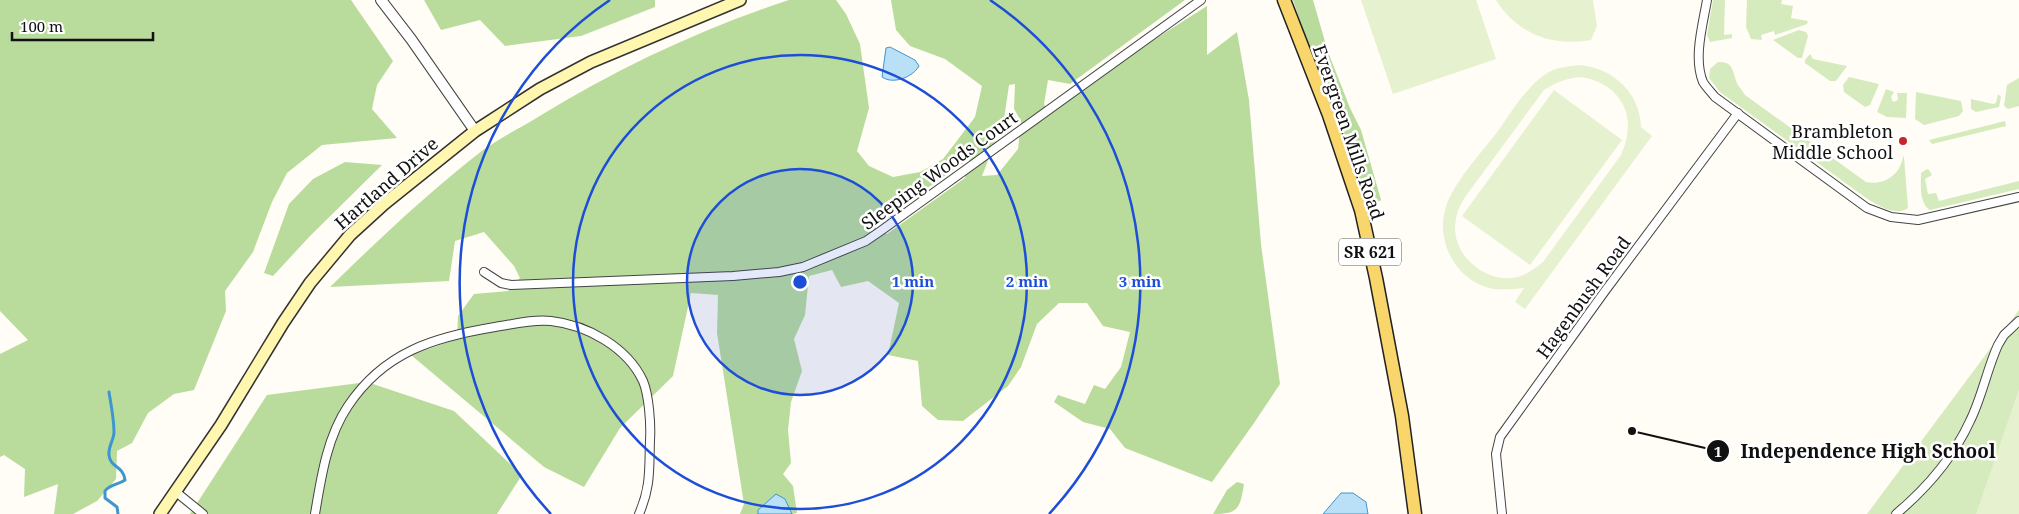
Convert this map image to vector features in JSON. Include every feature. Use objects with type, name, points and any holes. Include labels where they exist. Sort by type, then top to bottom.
[{"type":"main road","name":"Hartland Drive","points":[[160,514],[221,425],[283,323],[324,264],[350,235],[384,204],[475,131],[540,89],[590,62],[740,0]]},
{"type":"main road","name":"Evergreen Mills Road","points":[[1284,0],[1329,115],[1361,210],[1402,416],[1416,514]]},
{"type":"street","points":[[381,0],[411,39],[475,131]]},
{"type":"street","name":"Sleeping Woods Court","points":[[484,272],[501,283],[512,285],[733,276],[779,272],[803,267],[866,241],[1201,0]]},
{"type":"street","points":[[1706,0],[1699,67],[1703,82],[1715,97],[1867,208],[1891,217],[1910,220],[1932,218],[2019,197]]},
{"type":"street","name":"Hagenbush Road","points":[[1502,514],[1496,454],[1500,437],[1605,291],[1738,113]]},
{"type":"street","points":[[315,514],[331,441],[339,421],[359,392],[376,372],[393,359],[438,340],[477,330],[538,321],[567,324],[584,329],[628,358],[643,382],[650,418],[650,470],[645,499],[639,514]]},
{"type":"street","points":[[1896,514],[1938,474],[1956,448],[1971,420],[1998,345],[2004,335],[2019,321]]},
{"type":"street","points":[[176,492],[204,514]]},
{"type":"green space","points":[[0,0],[351,0],[393,61],[377,85],[372,109],[397,138],[322,145],[287,173],[272,202],[253,252],[225,291],[226,311],[194,390],[174,394],[148,413],[132,443],[117,451],[116,479],[97,501],[73,514],[54,514],[58,484],[24,497],[25,469],[4,455],[0,457],[0,354],[28,340],[0,311]]},
{"type":"green space","points":[[424,0],[655,0],[655,7],[581,36],[505,46],[480,20],[441,30]]},
{"type":"green space","points":[[789,0],[836,0],[846,14],[860,44],[869,108],[857,151],[869,166],[893,177],[920,172],[943,159],[975,117],[982,86],[945,59],[910,46],[896,30],[891,0],[1185,0],[1070,84],[1048,80],[1044,104],[1049,114],[1152,41],[1207,6],[1207,55],[1237,32],[1249,100],[1261,244],[1280,384],[1212,482],[1125,448],[1110,429],[1083,422],[1054,402],[1058,395],[1085,404],[1094,385],[1105,389],[1121,367],[1130,332],[1103,326],[1087,303],[1059,303],[1037,324],[1021,367],[1008,386],[963,421],[938,420],[922,406],[918,361],[888,355],[899,303],[868,281],[841,287],[832,270],[809,276],[805,315],[794,339],[802,371],[791,402],[788,430],[791,463],[783,474],[793,486],[797,513],[792,514],[785,499],[759,510],[758,514],[740,514],[744,504],[717,333],[718,295],[691,293],[673,376],[620,428],[584,487],[544,467],[411,355],[457,339],[458,316],[474,294],[508,291],[520,278],[514,266],[484,232],[455,241],[449,281],[330,287],[424,199],[483,150],[568,99],[629,66],[692,37]],"holes":[[[1015,84],[1014,109],[1021,121],[1018,149],[997,175],[982,176],[1004,119],[1009,85]],[[970,158],[965,178],[887,234],[873,226]]]},
{"type":"green space","points":[[1293,0],[1313,0],[1328,52],[1350,108],[1361,130],[1381,200],[1375,204],[1365,194]]},
{"type":"green space","points":[[1361,0],[1476,0],[1496,59],[1393,94]]},
{"type":"green space","points":[[1496,0],[1593,0],[1597,26],[1591,40],[1577,42],[1550,39],[1537,35],[1514,22]]},
{"type":"green space","points":[[1713,0],[1725,0],[1724,35],[1732,34],[1732,38],[1710,42],[1707,35]]},
{"type":"green space","points":[[1747,0],[1782,0],[1781,4],[1793,6],[1791,18],[1808,21],[1807,24],[1775,35],[1774,31],[1761,35],[1762,40],[1751,39],[1746,27]]},
{"type":"green space","points":[[1799,30],[1806,32],[1808,36],[1802,58],[1798,58],[1773,40]]},
{"type":"green space","points":[[1810,54],[1813,59],[1847,66],[1836,81],[1830,81],[1805,63]]},
{"type":"green space","points":[[1718,62],[1727,63],[1730,66],[1738,85],[1745,95],[1866,182],[1885,181],[1890,178],[1899,169],[1903,156],[1908,208],[1892,211],[1870,201],[1720,92],[1709,78],[1710,69]]},
{"type":"green space","points":[[1581,65],[1593,67],[1604,72],[1614,77],[1623,85],[1636,104],[1641,127],[1652,136],[1525,309],[1515,302],[1524,288],[1494,289],[1470,279],[1460,270],[1447,248],[1444,236],[1445,210],[1448,200],[1460,180],[1517,103],[1536,82],[1547,73],[1559,68]],"holes":[[[1582,77],[1608,87],[1617,95],[1627,116],[1628,128],[1621,155],[1543,262],[1525,274],[1512,278],[1500,278],[1489,275],[1470,262],[1462,253],[1457,242],[1455,231],[1457,213],[1465,197],[1544,90],[1571,78]]]},
{"type":"green space","points":[[1849,77],[1879,84],[1870,105],[1865,107],[1844,92],[1843,85]]},
{"type":"green space","points":[[2019,78],[2019,106],[2008,109],[2004,106],[2007,85]]},
{"type":"green space","points":[[1886,89],[1894,92],[1891,97],[1893,102],[1898,100],[1897,93],[1907,93],[1906,118],[1887,117],[1877,112]]},
{"type":"green space","points":[[1554,90],[1622,140],[1530,265],[1462,216]]},
{"type":"green space","points":[[1916,92],[1961,101],[1963,111],[1959,116],[1924,125],[1915,119]]},
{"type":"green space","points":[[1998,94],[2001,97],[1999,107],[1976,112],[1971,109],[1971,99],[1993,104],[1996,103]]},
{"type":"green space","points":[[2005,121],[2006,126],[1932,144],[1929,140]]},
{"type":"green space","points":[[345,162],[382,165],[310,236],[273,276],[264,273],[289,204],[313,179]]},
{"type":"green space","points":[[1927,169],[1932,175],[1925,179],[1928,194],[1936,193],[1939,201],[2019,181],[2019,189],[1930,210],[1924,203],[1921,188],[1921,173]]},
{"type":"green space","points":[[2019,310],[2019,514],[1867,514]]},
{"type":"green space","points":[[367,382],[454,411],[522,475],[497,514],[190,514],[267,395]]},
{"type":"green space","points":[[2019,389],[2019,514],[1976,514]]},
{"type":"green space","points":[[1237,482],[1244,484],[1241,499],[1236,508],[1228,513],[1213,514],[1227,490]]},
{"type":"water","points":[[890,47],[915,60],[919,66],[916,70],[902,79],[892,80],[882,77],[886,48]]},
{"type":"water","points":[[1341,493],[1353,493],[1366,502],[1368,514],[1323,514]]},
{"type":"water","points":[[776,494],[785,499],[792,514],[758,514],[758,510]]},
{"type":"waterway","points":[[109,392],[114,432],[109,455],[112,462],[124,475],[125,480],[107,489],[105,491],[105,498],[117,507],[118,514]]},
{"type":"place","name":"Brambleton Middle School","points":[[1903,141]]},
{"type":"place","name":"Independence High School","points":[[1632,431]]}]
